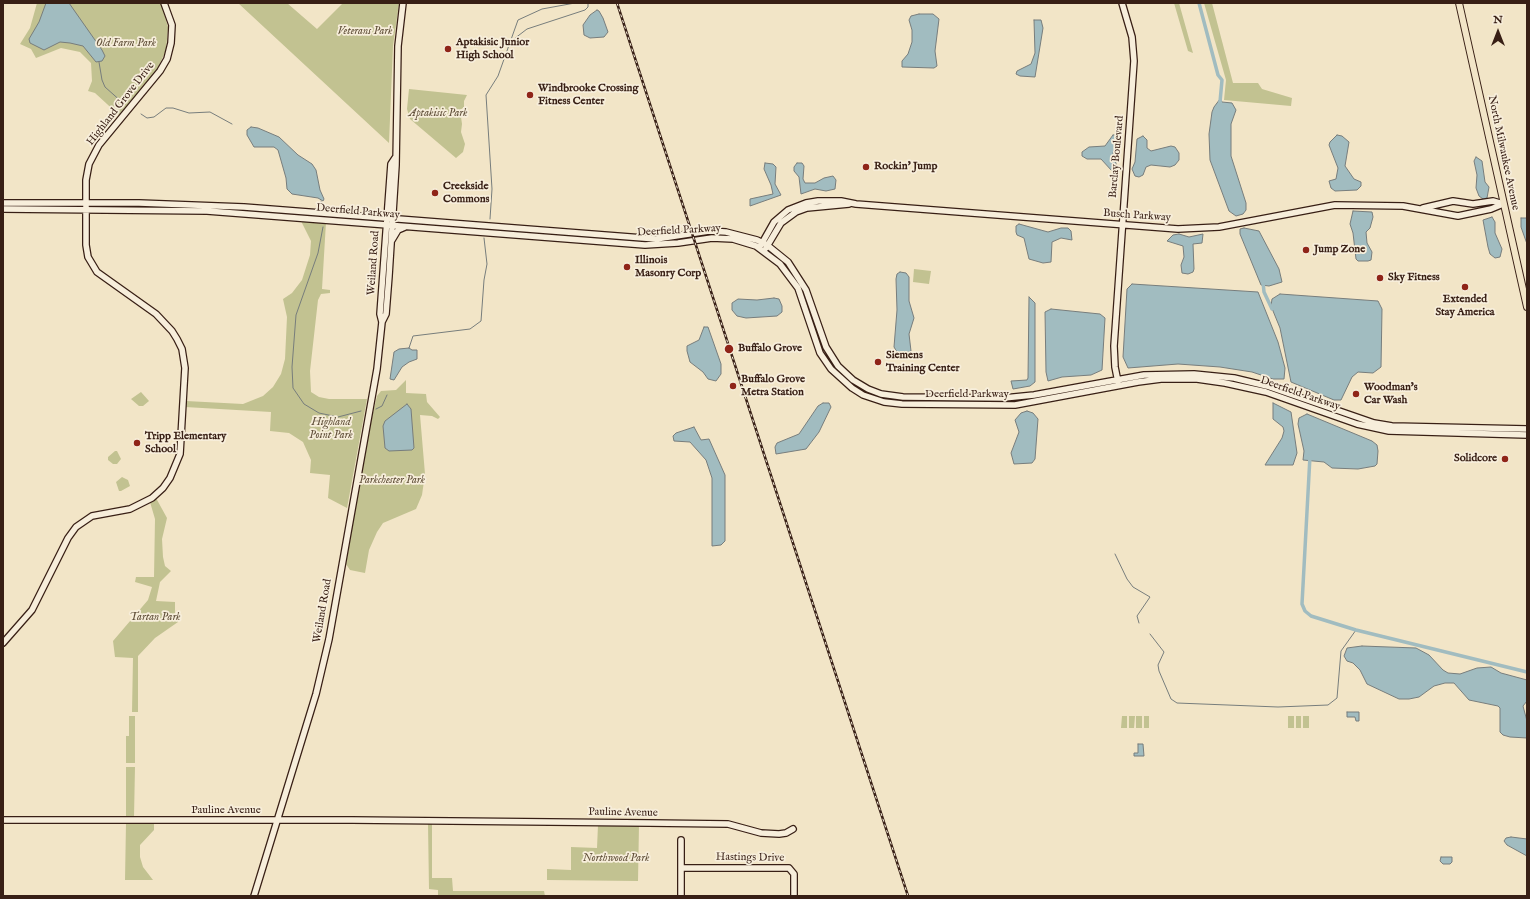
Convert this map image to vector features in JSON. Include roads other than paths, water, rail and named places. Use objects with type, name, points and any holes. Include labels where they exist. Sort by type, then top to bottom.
[{"type":"main road","name":"Highland Grove Drive","points":[[3,643],[32,610],[68,538],[76,527],[92,516],[130,509],[152,498],[163,488],[170,478],[180,454],[185,368],[182,349],[165,322],[101,276],[93,267],[87,252],[87,172],[99,145],[160,71],[167,59],[171,43],[172,25],[164,3]]},
{"type":"main road","name":"Weiland Road","points":[[382,322],[380,314],[395,158],[398,46],[403,3]]},
{"type":"main road","name":"Barclay Boulevard","points":[[1118,382],[1114,346],[1134,60],[1132,37],[1122,3]]},
{"type":"main road","name":"North Milwaukee Avenue","points":[[1459,3],[1527,307]]},
{"type":"main road","name":"Busch Parkway","points":[[763,247],[777,220],[794,206],[818,201],[841,201],[849,204],[1178,229],[1220,226],[1335,205],[1376,205],[1422,209],[1458,216],[1491,210],[1503,204]]},
{"type":"main road","name":"Busch Parkway","points":[[1422,209],[1453,201],[1473,204],[1493,201],[1503,204]]},
{"type":"main road","name":"Deerfield Parkway","points":[[3,203],[207,211],[390,221],[656,239],[716,231],[739,234],[788,262],[806,290],[822,338],[831,356],[848,376],[868,389],[903,397],[1004,398],[1028,396],[1170,373],[1216,375],[1267,386],[1374,423],[1392,426],[1527,428]]},
{"type":"main road","name":"Deerfield Parkway","points":[[3,209],[86,206]]},
{"type":"main road","name":"Deerfield Parkway","points":[[390,221],[409,226],[645,245],[722,238],[763,247]]},
{"type":"main road","name":"Weiland Road","points":[[254,896],[276,820],[316,694],[329,640],[373,395],[382,322],[386,314],[391,242],[390,221]]},
{"type":"main road","points":[[391,242],[398,230],[409,226]]},
{"type":"main road","name":"Deerfield Parkway","points":[[1118,382],[1161,379],[1208,380],[1266,392],[1374,429],[1399,432],[1527,435]]},
{"type":"main road","name":"Pauline Avenue","points":[[3,820],[276,820],[700,824],[737,826],[769,834],[786,833],[793,829]]},
{"type":"main road","points":[[680,840],[681,896]]},
{"type":"main road","name":"Hastings Drive","points":[[681,868],[789,868],[794,874],[794,896]]},
{"type":"water","points":[[46,3],[69,3],[102,50],[105,56],[102,61],[96,62],[83,46],[60,42],[44,50],[30,43],[29,39],[39,22]]},
{"type":"water","points":[[597,10],[603,18],[608,32],[604,37],[590,38],[584,35],[583,25],[590,15]]},
{"type":"water","points":[[919,14],[933,14],[939,19],[935,51],[937,66],[934,68],[902,67],[902,61],[908,54],[912,42],[912,30],[909,20],[911,16]]},
{"type":"water","points":[[1034,20],[1041,20],[1043,28],[1035,77],[1020,76],[1016,74],[1017,71],[1031,64],[1035,53]]},
{"type":"water","points":[[1220,99],[1222,102],[1232,103],[1236,110],[1231,124],[1231,156],[1246,203],[1246,210],[1243,214],[1236,216],[1229,211],[1210,160],[1209,134],[1212,112]]},
{"type":"water","points":[[251,127],[258,128],[279,137],[298,155],[312,164],[316,170],[320,190],[324,199],[323,201],[318,198],[292,194],[287,189],[286,178],[278,150],[274,147],[254,147],[247,135],[247,130]]},
{"type":"water","points":[[1113,135],[1116,135],[1119,139],[1113,153],[1117,167],[1116,170],[1112,171],[1101,159],[1087,159],[1082,156],[1082,152],[1089,147],[1105,146]]},
{"type":"water","points":[[1337,135],[1342,136],[1349,142],[1345,166],[1354,179],[1361,182],[1361,186],[1357,190],[1335,191],[1331,188],[1329,181],[1336,179],[1338,168],[1329,145]]},
{"type":"water","points":[[1143,136],[1147,140],[1147,148],[1151,151],[1171,146],[1175,147],[1179,153],[1179,160],[1175,165],[1170,167],[1151,165],[1146,167],[1143,175],[1139,177],[1135,176],[1132,169],[1135,162],[1137,139]]},
{"type":"water","points":[[1476,157],[1482,161],[1485,182],[1489,187],[1487,198],[1483,199],[1479,196],[1476,188],[1477,175],[1474,161]]},
{"type":"water","points":[[765,163],[773,164],[776,167],[775,184],[781,195],[750,206],[750,199],[773,194],[764,169]]},
{"type":"water","points":[[797,163],[802,163],[804,166],[803,179],[805,183],[815,183],[824,178],[833,176],[836,180],[835,189],[826,191],[815,189],[801,194],[799,177],[794,171],[794,167]]},
{"type":"water","points":[[1353,211],[1372,212],[1373,217],[1370,228],[1366,232],[1367,243],[1372,252],[1371,260],[1368,261],[1358,261],[1356,259],[1353,233],[1350,224]]},
{"type":"water","points":[[1492,217],[1495,222],[1495,233],[1502,249],[1500,257],[1495,258],[1490,254],[1483,220]]},
{"type":"water","points":[[1521,218],[1527,218],[1527,244],[1521,227]]},
{"type":"water","points":[[1019,224],[1048,232],[1061,228],[1068,228],[1071,231],[1072,240],[1061,238],[1052,242],[1051,262],[1043,263],[1029,259],[1024,238],[1017,235],[1016,232],[1016,226]]},
{"type":"water","points":[[1244,228],[1259,231],[1279,269],[1282,282],[1269,286],[1261,285],[1240,234],[1240,229]]},
{"type":"water","points":[[1179,234],[1189,237],[1203,234],[1202,243],[1193,244],[1194,269],[1193,272],[1188,274],[1182,273],[1181,265],[1184,257],[1183,246],[1167,241],[1173,235]]},
{"type":"water","points":[[900,272],[906,273],[909,277],[909,301],[914,318],[909,334],[911,351],[906,353],[897,352],[894,347],[897,310],[896,279],[897,274]]},
{"type":"water","points":[[1132,284],[1258,292],[1278,342],[1285,368],[1284,379],[1273,379],[1252,372],[1220,367],[1178,364],[1128,368],[1123,357],[1127,289]]},
{"type":"water","points":[[1280,294],[1378,301],[1382,309],[1381,367],[1373,373],[1358,372],[1352,377],[1341,400],[1334,400],[1291,382],[1280,328],[1271,306],[1272,299]]},
{"type":"water","points":[[1029,297],[1035,303],[1035,382],[1030,386],[1013,389],[1011,381],[1027,380],[1028,378]]},
{"type":"water","points":[[774,298],[779,299],[782,306],[782,312],[777,316],[746,318],[737,316],[732,310],[732,303],[738,299],[757,300]]},
{"type":"water","points":[[1051,309],[1100,314],[1105,318],[1102,370],[1091,375],[1062,377],[1048,381],[1046,372],[1045,312]]},
{"type":"water","points":[[704,327],[708,327],[721,364],[721,374],[716,381],[708,379],[703,372],[690,362],[687,351],[687,346],[699,340]]},
{"type":"water","points":[[409,348],[412,350],[417,350],[417,359],[402,367],[394,380],[390,379],[394,352],[399,349]]},
{"type":"water","points":[[823,403],[829,403],[831,407],[819,432],[806,449],[776,454],[775,447],[777,443],[799,434],[818,406]]},
{"type":"water","points":[[1273,403],[1291,412],[1297,453],[1293,465],[1265,465],[1282,438],[1284,431],[1283,427],[1273,419]]},
{"type":"water","points":[[407,404],[411,409],[414,448],[412,450],[389,451],[385,448],[383,426],[385,421]]},
{"type":"water","points":[[1027,411],[1033,413],[1038,419],[1035,459],[1032,463],[1014,464],[1011,453],[1019,432],[1015,420],[1021,413]]},
{"type":"water","points":[[1307,414],[1372,441],[1377,445],[1377,464],[1375,466],[1358,469],[1332,468],[1324,462],[1303,460],[1304,451],[1298,424],[1299,418]]},
{"type":"water","points":[[694,427],[701,440],[709,439],[725,475],[725,541],[721,545],[712,546],[712,478],[706,460],[690,442],[674,441],[673,436],[676,433]]},
{"type":"water","points":[[1362,646],[1416,648],[1429,655],[1443,670],[1448,673],[1460,674],[1477,668],[1491,667],[1501,673],[1527,680],[1527,701],[1523,706],[1527,721],[1527,738],[1503,735],[1500,732],[1500,708],[1498,706],[1469,700],[1454,683],[1445,683],[1434,686],[1419,697],[1409,699],[1399,699],[1367,684],[1360,670],[1353,663],[1347,661],[1344,656],[1347,648]]},
{"type":"water","points":[[1347,712],[1359,712],[1359,721],[1356,721],[1355,717],[1347,717]]},
{"type":"water","points":[[1138,744],[1143,744],[1144,756],[1134,756],[1134,753],[1138,753]]},
{"type":"water","points":[[1511,837],[1527,839],[1527,856],[1507,845],[1504,841],[1506,838]]},
{"type":"water","points":[[1441,857],[1452,857],[1452,862],[1450,864],[1443,864],[1440,861]]},
{"type":"waterway","points":[[490,219],[492,189],[486,95],[498,76],[518,20],[542,9],[575,3]]},
{"type":"waterway","points":[[510,42],[527,29],[585,10],[588,7],[588,3]]},
{"type":"waterway","points":[[1199,3],[1218,75],[1222,80],[1220,102]]},
{"type":"waterway","points":[[99,62],[102,80],[105,87],[123,103]]},
{"type":"waterway","points":[[141,114],[147,118],[154,117],[166,108],[173,108],[189,113],[210,112],[232,124]]},
{"type":"waterway","points":[[323,227],[318,253],[296,315],[292,367],[293,388],[304,404],[319,413],[338,417],[361,411]]},
{"type":"waterway","points":[[409,348],[413,336],[470,329],[481,321],[484,280],[487,264],[484,238]]},
{"type":"waterway","points":[[1263,282],[1264,292],[1272,309]]},
{"type":"waterway","points":[[376,409],[382,406],[387,395]]},
{"type":"waterway","points":[[1310,456],[1302,604],[1305,611],[1311,616],[1356,630],[1527,672]]},
{"type":"waterway","points":[[1115,554],[1127,579],[1133,587],[1150,597],[1137,616],[1139,623]]},
{"type":"waterway","points":[[1150,634],[1164,652],[1158,665],[1159,671],[1171,699],[1177,703],[1278,707],[1328,705],[1337,698],[1341,651],[1356,630]]},
{"type":"railway","points":[[617,3],[908,896]]},
{"type":"place","name":"Aptakisic Junior High School","points":[[448,49]]},
{"type":"place","name":"Windbrooke Crossing Fitness Center","points":[[530,95]]},
{"type":"place","name":"Rockin' Jump","points":[[866,167]]},
{"type":"place","name":"Creekside Commons","points":[[435,193]]},
{"type":"place","name":"Jump Zone","points":[[1306,250]]},
{"type":"place","name":"Illinois Masonry Corp","points":[[627,267]]},
{"type":"place","name":"Sky Fitness","points":[[1380,278]]},
{"type":"place","name":"Extended Stay America","points":[[1465,287]]},
{"type":"place","name":"Buffalo Grove","points":[[729,349]]},
{"type":"place","name":"Siemens Training Center","points":[[878,362]]},
{"type":"place","name":"Buffalo Grove Metra Station","points":[[733,386]]},
{"type":"place","name":"Woodman's Car Wash","points":[[1356,394]]},
{"type":"place","name":"Tripp Elementary School","points":[[137,443]]},
{"type":"place","name":"Solidcore","points":[[1505,459]]},
{"type":"park label","name":"Veterans Park","points":[[365,32]]},
{"type":"park label","name":"Old Farm Park","points":[[126,44]]},
{"type":"park label","name":"Aptakisic Park","points":[[438,114]]},
{"type":"park label","name":"Highland Point Park","points":[[331,429]]},
{"type":"park label","name":"Parkchester Park","points":[[392,481]]},
{"type":"park label","name":"Tartan Park","points":[[155,618]]},
{"type":"park label","name":"Northwood Park","points":[[616,859]]}]
